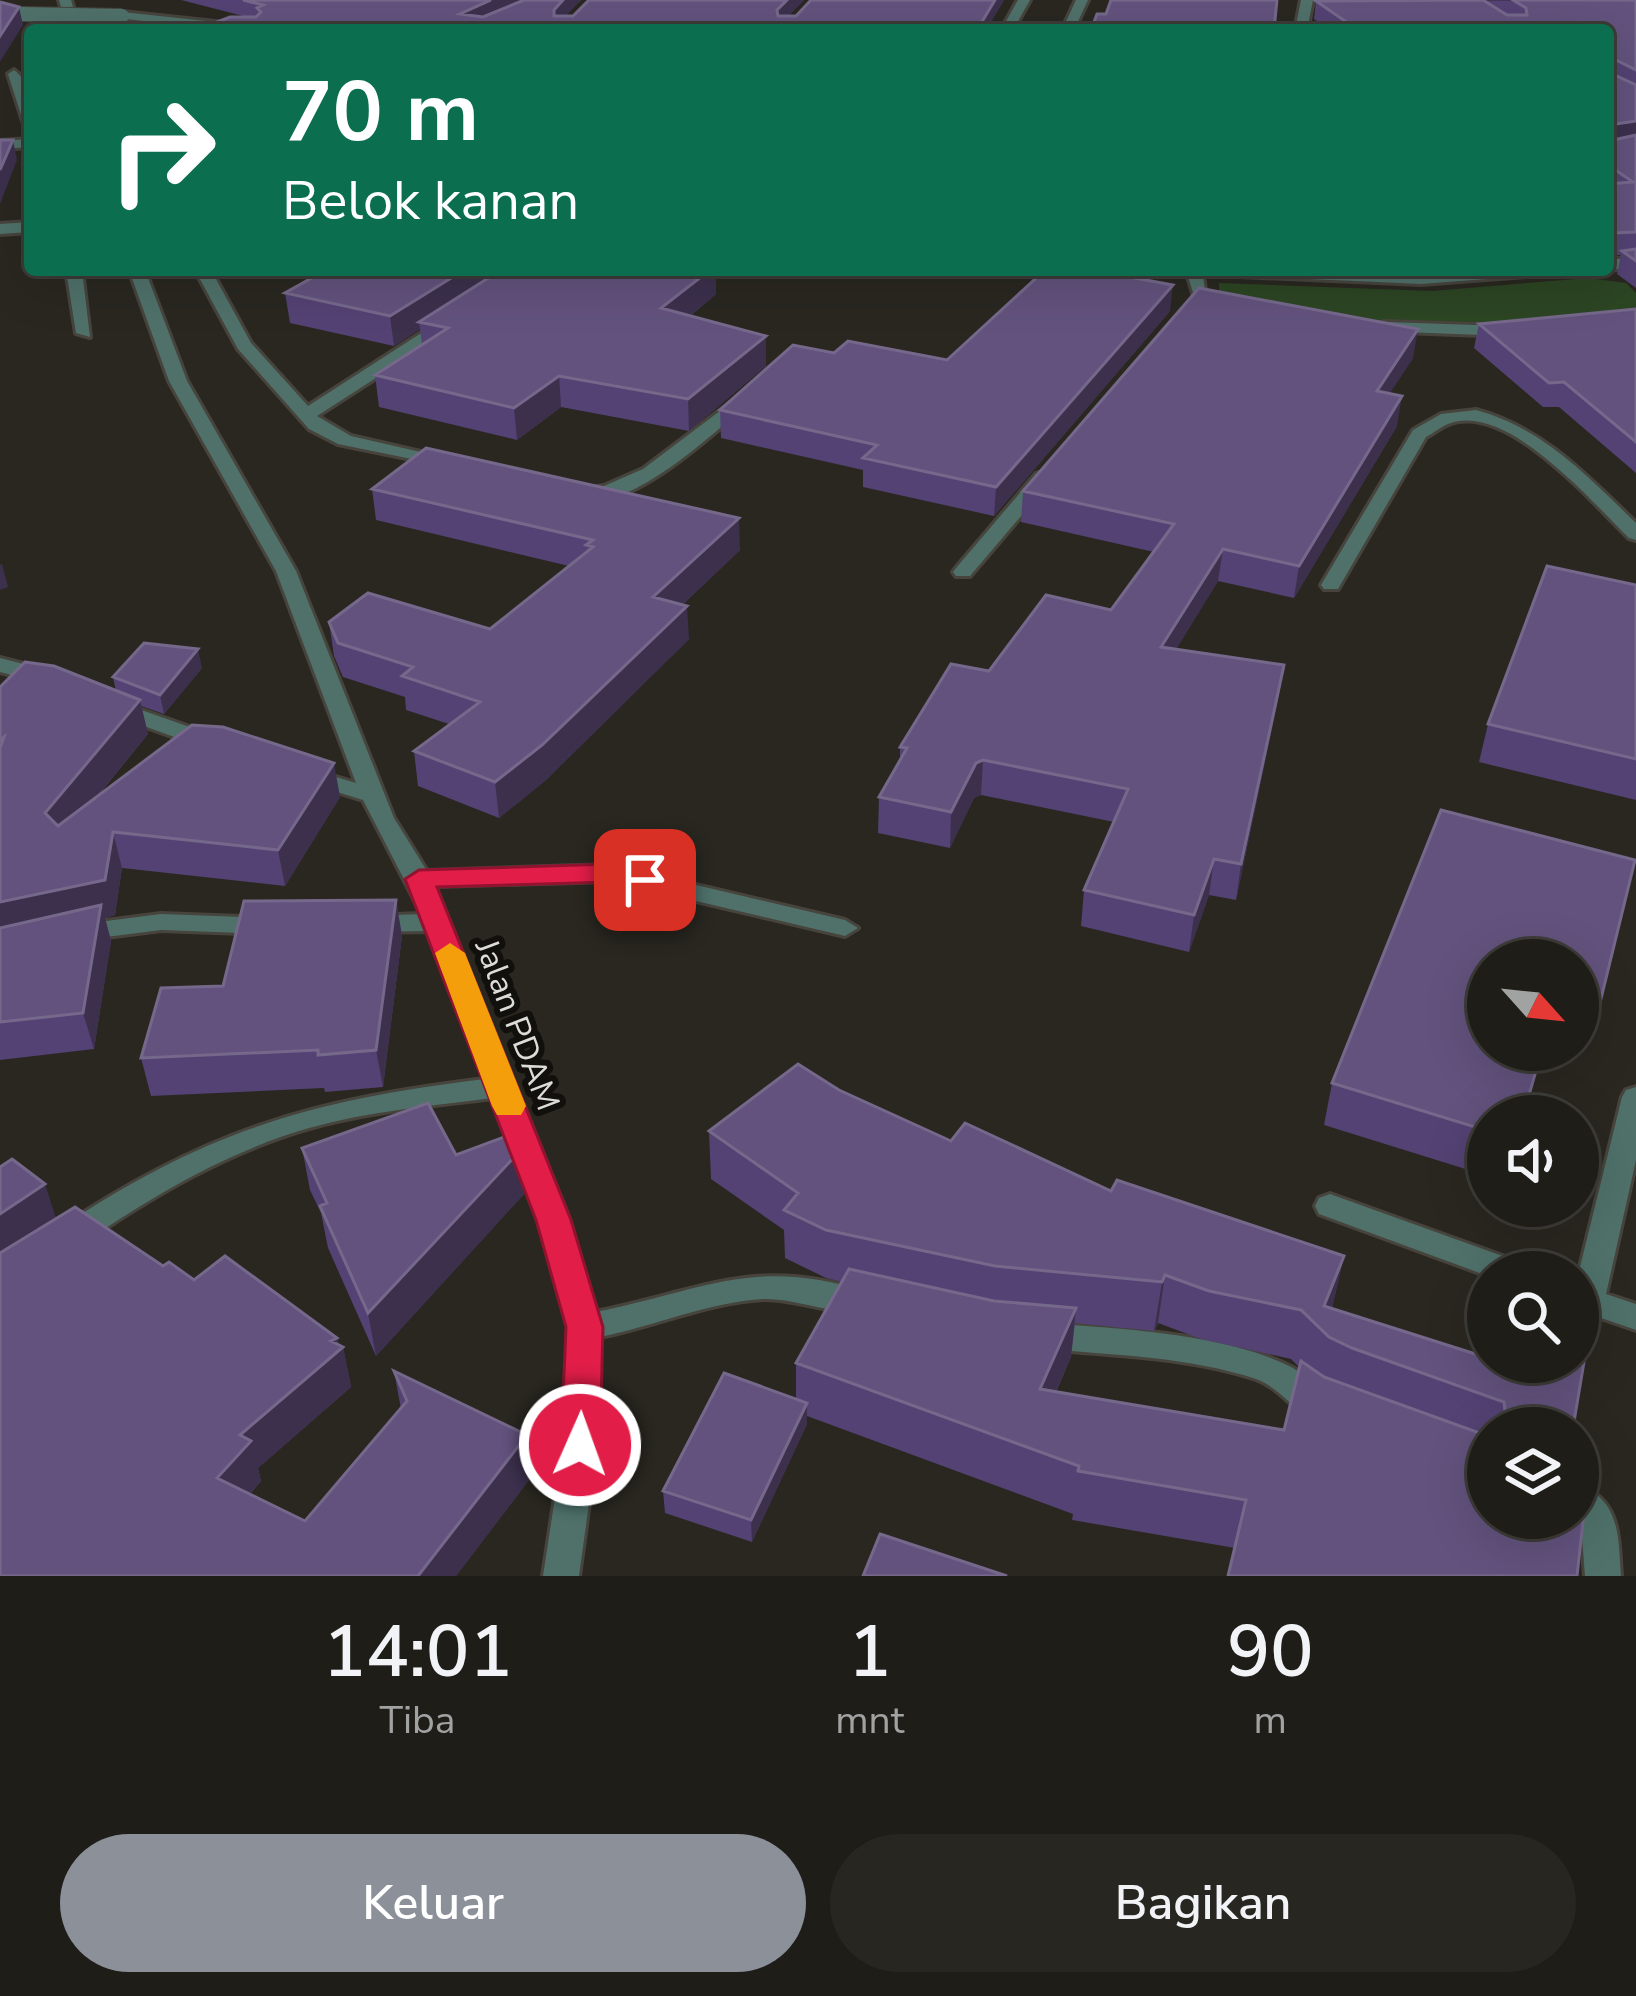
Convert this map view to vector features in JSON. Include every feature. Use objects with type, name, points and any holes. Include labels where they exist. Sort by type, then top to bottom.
[{"type":"street","points":[[0,14],[122,16],[197,24]]},
{"type":"street","points":[[75,276],[84,332]]},
{"type":"street","name":"Jalan PDAM","points":[[139,276],[178,381],[286,571],[372,795],[438,922],[554,1220],[584,1327],[580,1445],[561,1576]]},
{"type":"street","points":[[210,276],[244,345],[327,434],[458,467]]},
{"type":"street","points":[[1196,276],[1200,293]]},
{"type":"street","points":[[1200,293],[1222,297]]},
{"type":"street","points":[[1185,310],[1200,293]]},
{"type":"street","points":[[306,415],[475,306]]},
{"type":"street","points":[[1374,325],[1450,333],[1523,330]]},
{"type":"street","points":[[572,494],[614,490],[644,476],[766,381]]},
{"type":"street","points":[[1331,585],[1419,434],[1435,420],[1457,413],[1495,418],[1520,428],[1636,535]]},
{"type":"street","points":[[963,572],[1052,467]]},
{"type":"street","points":[[0,664],[38,676],[0,698]]},
{"type":"street","points":[[91,698],[238,752]]},
{"type":"street","points":[[280,766],[372,795]]},
{"type":"street","points":[[419,879],[611,873],[845,928]]},
{"type":"street","points":[[56,938],[161,922],[290,926]]},
{"type":"street","points":[[332,925],[438,922]]},
{"type":"street","points":[[37,1259],[214,1154],[304,1119],[361,1105],[501,1087]]},
{"type":"street","points":[[1595,1251],[1636,1096]]},
{"type":"street","points":[[1330,1206],[1467,1256]]},
{"type":"street","points":[[584,1327],[638,1318],[727,1292],[789,1287],[902,1312]]},
{"type":"street","points":[[1599,1304],[1636,1317]]},
{"type":"street","points":[[1012,1334],[1136,1345],[1253,1366],[1278,1373],[1303,1399],[1344,1418]]},
{"type":"street","points":[[1599,1528],[1603,1576]]},
{"type":"green space","points":[[1588,278],[1626,283],[1636,293],[1636,312],[1468,331],[1397,326],[1219,299],[1219,283],[1432,291]]},
{"type":"building","points":[[243,0],[491,0],[460,14],[483,17],[524,0],[563,0],[554,16],[573,16],[589,0],[787,0],[777,10],[778,16],[796,16],[811,0],[995,0],[981,24],[212,24],[230,17],[256,17],[261,12],[257,8],[263,5]]},
{"type":"building","points":[[1111,0],[1277,0],[1275,24],[1093,24],[1097,14],[1106,14]]},
{"type":"building","points":[[1483,0],[1507,15],[1527,15],[1526,8],[1513,0],[1636,0],[1636,70],[1614,59],[1614,24],[1349,24],[1316,1]]},
{"type":"building","points":[[0,2],[19,7],[0,36]]},
{"type":"building","points":[[1614,75],[1636,85],[1636,121],[1614,124]]},
{"type":"building","points":[[1636,135],[1636,232],[1614,233],[1614,184],[1633,182],[1614,169],[1614,140]]},
{"type":"building","points":[[0,140],[13,140],[0,170]]},
{"type":"building","points":[[315,276],[454,276],[390,316],[285,293]]},
{"type":"building","points":[[492,276],[702,276],[661,308],[766,336],[688,399],[559,376],[514,408],[375,375],[448,328],[419,322]]},
{"type":"building","points":[[1038,276],[1124,276],[1173,285],[996,487],[863,458],[877,445],[720,410],[793,345],[834,353],[848,341],[947,360]]},
{"type":"building","points":[[1199,288],[1418,329],[1377,391],[1402,396],[1299,566],[1223,549],[1161,647],[1284,665],[1241,864],[1214,859],[1194,915],[1084,890],[1128,789],[983,760],[976,763],[951,812],[879,797],[907,748],[900,747],[951,664],[989,671],[1046,595],[1111,610],[1174,524],[1023,491]]},
{"type":"building","points":[[1636,309],[1636,442],[1564,382],[1549,383],[1479,324]]},
{"type":"building","points":[[426,448],[739,518],[653,597],[687,606],[542,745],[495,782],[414,751],[480,702],[402,676],[413,667],[338,643],[329,622],[368,593],[490,629],[593,547],[586,545],[593,540],[372,489]]},
{"type":"building","points":[[1547,566],[1636,585],[1636,759],[1488,724]]},
{"type":"building","points":[[144,643],[198,649],[160,695],[113,677]]},
{"type":"building","points":[[25,662],[54,666],[140,700],[45,813],[58,826],[192,725],[223,727],[334,763],[278,850],[113,832],[105,880],[0,902],[0,748],[4,737],[0,740],[0,687]]},
{"type":"building","points":[[1441,810],[1635,860],[1599,1007],[1599,939],[1467,939],[1467,1071],[1536,1071],[1529,1095],[1467,1095],[1467,1125],[1332,1083]]},
{"type":"building","points":[[396,900],[376,1050],[141,1058],[161,988],[223,986],[244,901]]},
{"type":"building","points":[[101,905],[83,1013],[0,1022],[0,928]]},
{"type":"building","points":[[798,1064],[839,1090],[951,1141],[965,1123],[1111,1191],[1117,1180],[1344,1256],[1324,1306],[1467,1351],[1467,1383],[1580,1383],[1576,1407],[1505,1407],[1504,1402],[1352,1348],[1329,1337],[1301,1310],[1209,1291],[1165,1275],[1162,1282],[995,1266],[826,1230],[784,1210],[798,1193],[709,1131]]},
{"type":"building","points":[[428,1103],[456,1155],[512,1134],[519,1152],[368,1313],[320,1206],[327,1203],[302,1148]]},
{"type":"building","points":[[12,1159],[45,1184],[0,1214],[0,1167]]},
{"type":"building","points":[[75,1207],[163,1266],[169,1262],[194,1280],[225,1256],[343,1347],[240,1435],[251,1441],[217,1478],[305,1521],[407,1401],[394,1371],[527,1435],[418,1576],[0,1576],[0,1253]]},
{"type":"building","points":[[849,1269],[994,1301],[1076,1308],[1040,1389],[1284,1430],[1301,1361],[1324,1377],[1467,1428],[1467,1539],[1581,1539],[1577,1576],[1228,1576],[1246,1500],[1078,1471],[1079,1466],[796,1363]]},
{"type":"building","points":[[724,1373],[807,1403],[751,1520],[663,1491]]},
{"type":"building","points":[[880,1534],[1007,1576],[863,1576]]},
{"type":"slow traffic","points":[[450,953],[509,1106]]},
{"type":"route","points":[[580,1445],[584,1327],[554,1220],[419,879],[611,873],[645,880]]}]
